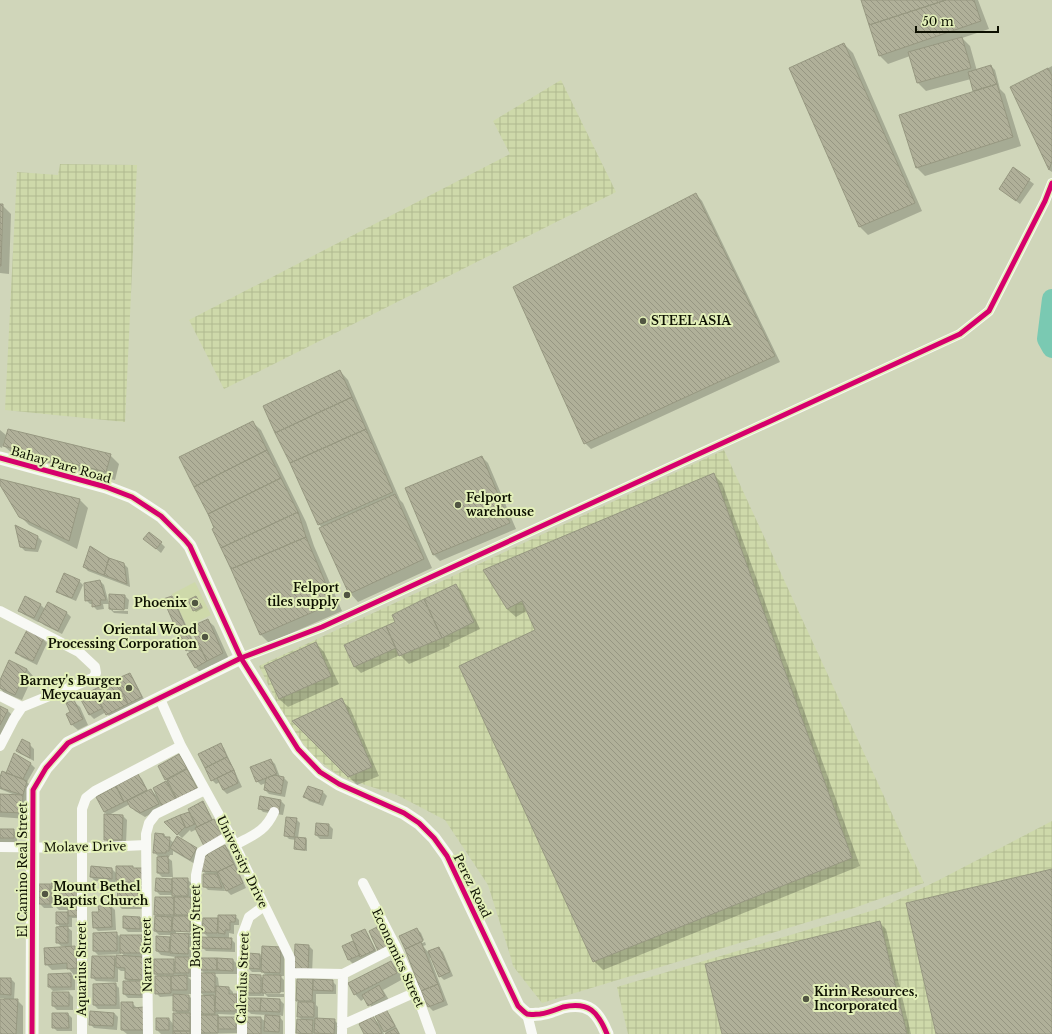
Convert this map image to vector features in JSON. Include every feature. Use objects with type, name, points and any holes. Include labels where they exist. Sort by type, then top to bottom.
[{"type":"street","points":[[241,658],[322,627],[960,334],[989,311],[1045,201],[1052,183]]},
{"type":"street","name":"Bahay Pare Road","points":[[0,458],[106,487],[132,497],[162,516],[190,546],[241,658]]},
{"type":"street","points":[[0,611],[79,652],[95,667],[96,673],[93,678],[22,707],[0,746]]},
{"type":"street","name":"El Camino Real Street","points":[[32,1034],[32,847],[34,790],[46,768],[68,743],[241,658]]},
{"type":"street","name":"Perez Road","points":[[241,658],[298,749],[320,772],[339,784],[404,814],[419,824],[434,838],[447,856],[514,999],[518,1006],[528,1014]]},
{"type":"street","points":[[0,696],[22,707]]},
{"type":"street","name":"University Drive","points":[[160,699],[181,746],[230,835],[290,958],[290,1034]]},
{"type":"street","name":"Aquarius Street","points":[[82,1034],[82,809],[86,798],[94,791],[181,746]]},
{"type":"street","name":"Narra Street","points":[[148,1034],[146,834],[149,823],[156,814],[206,790]]},
{"type":"street","points":[[235,845],[262,830],[270,823],[274,812]]},
{"type":"street","name":"Botany Street","points":[[196,1034],[196,875],[201,852],[230,835]]},
{"type":"street","name":"Molave Drive","points":[[0,847],[81,848],[146,845]]},
{"type":"street","name":"Economics Street","points":[[362,883],[396,947],[416,992],[431,1034]]},
{"type":"street","name":"Calculus Street","points":[[242,1034],[242,936],[249,917],[264,906]]},
{"type":"street","points":[[290,973],[343,974],[396,947]]},
{"type":"street","points":[[343,974],[342,1030],[416,992]]},
{"type":"street","points":[[532,1034],[528,1014],[545,1013],[573,1005],[584,1006],[592,1009],[597,1015],[607,1034]]},
{"type":"shaded area","points":[[561,80],[616,192],[224,389],[189,320],[510,154],[493,121]]},
{"type":"shaded area","points":[[60,164],[137,165],[125,422],[5,410],[17,172],[58,175]]},
{"type":"shaded area","points":[[724,450],[924,883],[854,908],[542,1003],[513,966],[488,885],[445,820],[397,795],[338,775],[312,755],[285,719],[259,666]]},
{"type":"shaded area","points":[[195,582],[211,615],[187,627],[172,594]]},
{"type":"shaded area","points":[[1052,821],[1052,1034],[628,1034],[617,987],[881,908],[939,880]]},
{"type":"building","points":[[861,0],[946,0],[869,25]]},
{"type":"building","points":[[946,0],[974,0],[981,21],[879,56],[869,25]]},
{"type":"building","points":[[962,37],[971,68],[917,83],[908,52]]},
{"type":"building","points":[[844,43],[915,203],[859,227],[789,68]]},
{"type":"building","points":[[991,65],[997,84],[973,91],[968,72]]},
{"type":"building","points":[[1048,68],[1052,76],[1052,161],[1049,170],[1010,87]]},
{"type":"building","points":[[997,84],[1013,137],[916,168],[899,115]]},
{"type":"building","points":[[1013,167],[1030,179],[1016,201],[999,189]]},
{"type":"building","name":"STEEL ASIA","points":[[696,193],[775,356],[584,444],[513,287]]},
{"type":"building","points":[[0,204],[3,204],[1,266],[0,266]]},
{"type":"building","points":[[340,370],[352,397],[275,433],[263,406]]},
{"type":"building","points":[[352,397],[366,429],[290,463],[275,433]]},
{"type":"building","points":[[253,421],[267,450],[194,487],[179,457]]},
{"type":"building","points":[[8,429],[111,454],[106,472],[3,446]]},
{"type":"building","points":[[366,429],[393,492],[318,525],[290,463]]},
{"type":"building","points":[[267,450],[281,478],[208,514],[194,487]]},
{"type":"building","name":"Felport warehouse","points":[[482,456],[510,523],[433,555],[405,488]]},
{"type":"building","points":[[714,473],[852,858],[593,962],[459,666],[535,630],[522,601],[507,609],[483,570]]},
{"type":"building","points":[[281,478],[298,512],[221,548],[212,529],[214,528],[208,514]]},
{"type":"building","points":[[0,479],[80,499],[69,541],[19,517],[0,485]]},
{"type":"building","points":[[395,494],[424,559],[349,594],[319,528]]},
{"type":"building","points":[[298,512],[306,537],[231,569],[221,548]]},
{"type":"building","points":[[15,525],[38,536],[35,549],[20,547]]},
{"type":"building","points":[[149,532],[162,542],[156,549],[143,539]]},
{"type":"building","points":[[306,537],[334,603],[260,635],[231,569]]},
{"type":"building","points":[[90,546],[109,558],[104,575],[83,567]]},
{"type":"building","points":[[109,558],[124,563],[127,584],[104,575]]},
{"type":"building","points":[[64,573],[80,580],[72,598],[56,592]]},
{"type":"building","points":[[100,580],[106,600],[100,600],[101,605],[92,607],[92,600],[85,601],[84,583]]},
{"type":"building","points":[[456,584],[474,622],[442,638],[424,599]]},
{"type":"building","points":[[109,594],[125,595],[124,610],[109,609]]},
{"type":"building","points":[[25,596],[41,604],[34,618],[18,611]]},
{"type":"building","points":[[172,596],[194,646],[186,651],[163,599]]},
{"type":"building","name":"Phoenix","points":[[196,596],[202,607],[193,611],[188,600]]},
{"type":"building","points":[[424,599],[442,638],[399,656],[386,626],[395,622],[392,615]]},
{"type":"building","points":[[48,602],[67,612],[58,631],[38,621]]},
{"type":"building","name":"Oriental Wood Processing Corporation","points":[[208,619],[223,653],[207,661],[190,627]]},
{"type":"building","points":[[386,626],[396,648],[354,667],[344,645]]},
{"type":"building","points":[[27,630],[44,638],[33,661],[15,653]]},
{"type":"building","points":[[316,642],[331,676],[279,699],[264,666]]},
{"type":"building","points":[[200,647],[207,661],[195,668],[187,654]]},
{"type":"building","points":[[9,660],[27,669],[15,695],[0,688],[0,680]]},
{"type":"building","name":"Barney's Burger Meycauayan","points":[[130,673],[142,697],[128,704],[116,679]]},
{"type":"building","points":[[116,679],[128,704],[106,715],[93,690]]},
{"type":"building","points":[[93,690],[103,708],[89,715],[80,698]]},
{"type":"building","points":[[342,698],[372,767],[348,777],[292,721]]},
{"type":"building","points":[[74,700],[83,719],[71,725],[66,714],[70,712],[66,703]]},
{"type":"building","points":[[0,706],[8,710],[0,725]]},
{"type":"building","points":[[22,739],[30,743],[30,758],[16,751]]},
{"type":"building","points":[[221,743],[227,757],[205,768],[198,754]]},
{"type":"building","points":[[14,753],[31,763],[23,779],[6,773]]},
{"type":"building","points":[[179,754],[187,768],[165,780],[158,766]]},
{"type":"building","points":[[227,757],[234,770],[211,781],[205,768]]},
{"type":"building","points":[[271,759],[277,774],[256,782],[250,767]]},
{"type":"building","points":[[187,769],[197,788],[177,799],[167,780]]},
{"type":"building","points":[[234,770],[238,783],[223,790],[217,778]]},
{"type":"building","points":[[2,771],[27,781],[23,795],[0,788],[0,777]]},
{"type":"building","points":[[138,774],[147,790],[124,802],[116,786]]},
{"type":"building","points":[[274,775],[284,777],[281,794],[264,790],[266,778]]},
{"type":"building","points":[[166,781],[177,801],[163,808],[153,788]]},
{"type":"building","points":[[116,786],[124,802],[104,812],[96,797]]},
{"type":"building","points":[[308,786],[323,791],[319,803],[303,797]]},
{"type":"building","points":[[151,789],[159,804],[140,813],[130,807],[127,801]]},
{"type":"building","points":[[0,794],[23,795],[22,813],[0,812]]},
{"type":"building","points":[[260,796],[281,800],[279,812],[258,809]]},
{"type":"building","points":[[203,801],[212,820],[197,827],[188,809]]},
{"type":"building","points":[[189,812],[195,824],[186,828],[180,815]]},
{"type":"building","points":[[104,814],[123,815],[122,840],[104,840]]},
{"type":"building","points":[[180,815],[185,827],[177,835],[164,822]]},
{"type":"building","points":[[286,817],[297,818],[294,837],[284,836]]},
{"type":"building","points":[[214,819],[223,837],[204,846],[195,828]]},
{"type":"building","points":[[316,823],[329,824],[328,836],[315,835]]},
{"type":"building","points":[[0,829],[14,829],[14,838],[0,838]]},
{"type":"building","points":[[155,833],[164,834],[164,837],[170,837],[169,851],[166,851],[166,853],[153,853]]},
{"type":"building","points":[[177,836],[197,848],[190,860],[170,848]]},
{"type":"building","points":[[295,837],[306,838],[305,850],[294,849]]},
{"type":"building","points":[[225,845],[234,864],[217,872],[201,871],[202,860],[209,853]]},
{"type":"building","points":[[168,856],[169,873],[157,873],[157,857]]},
{"type":"building","points":[[234,864],[243,883],[226,891],[217,872]]},
{"type":"building","points":[[91,866],[112,868],[112,879],[90,877]]},
{"type":"building","points":[[116,866],[133,866],[133,868],[144,868],[144,882],[116,882]]},
{"type":"building","points":[[1052,869],[1052,1034],[936,1034],[906,903]]},
{"type":"building","points":[[203,874],[217,874],[222,888],[203,887]]},
{"type":"building","points":[[156,878],[172,879],[172,892],[155,891]]},
{"type":"building","points":[[172,878],[188,878],[188,896],[172,896]]},
{"type":"building","points":[[51,883],[78,883],[78,903],[52,904]]},
{"type":"building","name":"Mount Bethel Baptist Church","points":[[39,884],[50,884],[50,904],[39,904]]},
{"type":"building","points":[[118,886],[143,887],[142,906],[117,905]]},
{"type":"building","points":[[155,897],[174,897],[174,915],[154,915]]},
{"type":"building","points":[[174,897],[191,897],[191,915],[174,915]]},
{"type":"building","points":[[68,903],[78,903],[79,916],[68,916]]},
{"type":"building","points":[[111,905],[112,927],[93,928],[92,912],[99,912],[98,906]]},
{"type":"building","points":[[56,912],[68,912],[68,924],[56,924]]},
{"type":"building","points":[[218,915],[236,915],[235,922],[230,922],[230,930],[225,930],[225,934],[218,933]]},
{"type":"building","points":[[123,916],[140,917],[140,929],[123,928]]},
{"type":"building","points":[[155,916],[172,917],[171,932],[154,931]]},
{"type":"building","points":[[173,916],[190,916],[190,932],[172,931]]},
{"type":"building","points":[[203,918],[218,918],[217,933],[202,933]]},
{"type":"building","name":"Kirin Resources, Incorporated","points":[[880,921],[907,1034],[722,1034],[705,964]]},
{"type":"building","points":[[383,924],[393,944],[378,951],[369,931]]},
{"type":"building","points":[[68,926],[68,943],[56,943],[56,927]]},
{"type":"building","points":[[417,928],[423,941],[405,949],[399,936]]},
{"type":"building","points":[[365,929],[375,950],[360,957],[351,935]]},
{"type":"building","points":[[117,932],[117,951],[93,951],[93,933]]},
{"type":"building","points":[[171,933],[189,934],[188,954],[170,953]]},
{"type":"building","points":[[120,935],[142,935],[142,953],[120,953]]},
{"type":"building","points":[[156,936],[170,937],[169,952],[156,951]]},
{"type":"building","points":[[201,937],[232,938],[231,949],[201,948]]},
{"type":"building","points":[[353,941],[360,955],[348,960],[342,946]]},
{"type":"building","points":[[421,942],[438,984],[421,991],[405,949]]},
{"type":"building","points":[[295,944],[309,945],[308,972],[294,971]]},
{"type":"building","points":[[75,946],[77,968],[67,969],[67,963],[45,965],[44,948]]},
{"type":"building","points":[[262,946],[281,947],[280,973],[261,972]]},
{"type":"building","points":[[439,947],[450,972],[439,977],[428,951]]},
{"type":"building","points":[[248,953],[260,954],[260,969],[247,968]]},
{"type":"building","points":[[116,955],[143,957],[142,980],[125,979],[125,968],[116,967]]},
{"type":"building","points":[[92,956],[115,956],[114,978],[91,978]]},
{"type":"building","points":[[175,957],[189,957],[189,973],[175,973]]},
{"type":"building","points":[[199,958],[217,958],[217,970],[199,970]]},
{"type":"building","points":[[217,958],[233,959],[233,971],[217,970]]},
{"type":"building","points":[[154,959],[174,959],[174,974],[154,974]]},
{"type":"building","points":[[391,961],[397,973],[354,995],[348,983]]},
{"type":"building","points":[[71,973],[71,987],[48,987],[48,974]]},
{"type":"building","points":[[198,973],[215,973],[215,992],[199,992]]},
{"type":"building","points":[[245,974],[261,975],[261,993],[244,993]]},
{"type":"building","points":[[187,975],[187,990],[171,990],[171,976]]},
{"type":"building","points":[[263,975],[281,975],[280,993],[262,993]]},
{"type":"building","points":[[155,976],[171,976],[171,993],[155,994]]},
{"type":"building","points":[[0,978],[11,978],[11,995],[0,994]]},
{"type":"building","points":[[297,979],[313,979],[312,1001],[296,1001]]},
{"type":"building","points":[[313,979],[333,980],[333,991],[313,990]]},
{"type":"building","points":[[123,981],[141,981],[141,995],[123,994]]},
{"type":"building","points":[[116,983],[116,1005],[93,1005],[93,984]]},
{"type":"building","points":[[438,984],[444,1001],[428,1007],[421,991]]},
{"type":"building","points":[[379,985],[385,996],[368,1006],[362,995]]},
{"type":"building","points":[[216,986],[229,987],[229,994],[237,994],[236,1011],[215,1011]]},
{"type":"building","points":[[52,992],[69,992],[69,1006],[52,1006]]},
{"type":"building","points":[[173,994],[189,995],[189,1011],[173,1011]]},
{"type":"building","points":[[214,995],[215,1014],[199,1014],[198,996]]},
{"type":"building","points":[[246,998],[261,998],[260,1011],[246,1011]]},
{"type":"building","points":[[261,998],[280,999],[280,1012],[260,1011]]},
{"type":"building","points":[[0,999],[18,999],[16,1034],[0,1034]]},
{"type":"building","points":[[121,1002],[133,1002],[133,1008],[144,1007],[144,1030],[121,1030]]},
{"type":"building","points":[[298,1002],[314,1002],[314,1017],[297,1017]]},
{"type":"building","points":[[386,1009],[395,1026],[384,1032],[375,1016]]},
{"type":"building","points":[[90,1011],[114,1013],[113,1026],[89,1025]]},
{"type":"building","points":[[52,1013],[68,1013],[69,1028],[52,1028]]},
{"type":"building","points":[[173,1013],[190,1013],[190,1031],[173,1031]]},
{"type":"building","points":[[200,1015],[218,1015],[218,1033],[199,1033]]},
{"type":"building","points":[[265,1015],[280,1016],[279,1032],[264,1031]]},
{"type":"building","points":[[373,1016],[382,1033],[364,1034],[359,1024]]},
{"type":"building","points":[[218,1017],[236,1017],[236,1029],[218,1029]]},
{"type":"building","points":[[245,1017],[261,1017],[261,1034],[245,1034]]},
{"type":"building","points":[[156,1018],[169,1018],[169,1030],[156,1030]]},
{"type":"building","points":[[315,1018],[335,1019],[334,1034],[314,1033]]},
{"type":"building","points":[[297,1019],[313,1020],[312,1034],[296,1033]]},
{"type":"building","points":[[396,1028],[399,1034],[385,1034]]},
{"type":"building","points":[[173,1031],[190,1031],[190,1034],[173,1034]]},
{"type":"waterway","points":[[1052,299],[1047,339],[1052,348]]},
{"type":"cycle path","points":[[32,1034],[33,790],[46,768],[68,743],[241,658],[322,627],[960,334],[989,311],[1045,201],[1052,183]]},
{"type":"cycle path","points":[[0,458],[106,487],[132,497],[161,516],[190,546],[241,658],[298,749],[320,772],[339,784],[404,813],[419,823],[434,838],[447,856],[518,1006],[527,1014],[543,1014],[563,1007],[586,1007],[596,1014],[604,1026],[607,1034]]},
{"type":"place","name":"STEEL ASIA","points":[[643,321]]},
{"type":"place","name":"Felport warehouse","points":[[458,505]]},
{"type":"place","name":"Felport tiles supply","points":[[347,595]]},
{"type":"place","name":"Phoenix","points":[[195,603]]},
{"type":"place","name":"Oriental Wood Processing Corporation","points":[[205,637]]},
{"type":"place","name":"Barney's Burger Meycauayan","points":[[129,688]]},
{"type":"place","name":"Mount Bethel Baptist Church","points":[[45,894]]},
{"type":"place","name":"Kirin Resources, Incorporated","points":[[806,999]]}]
